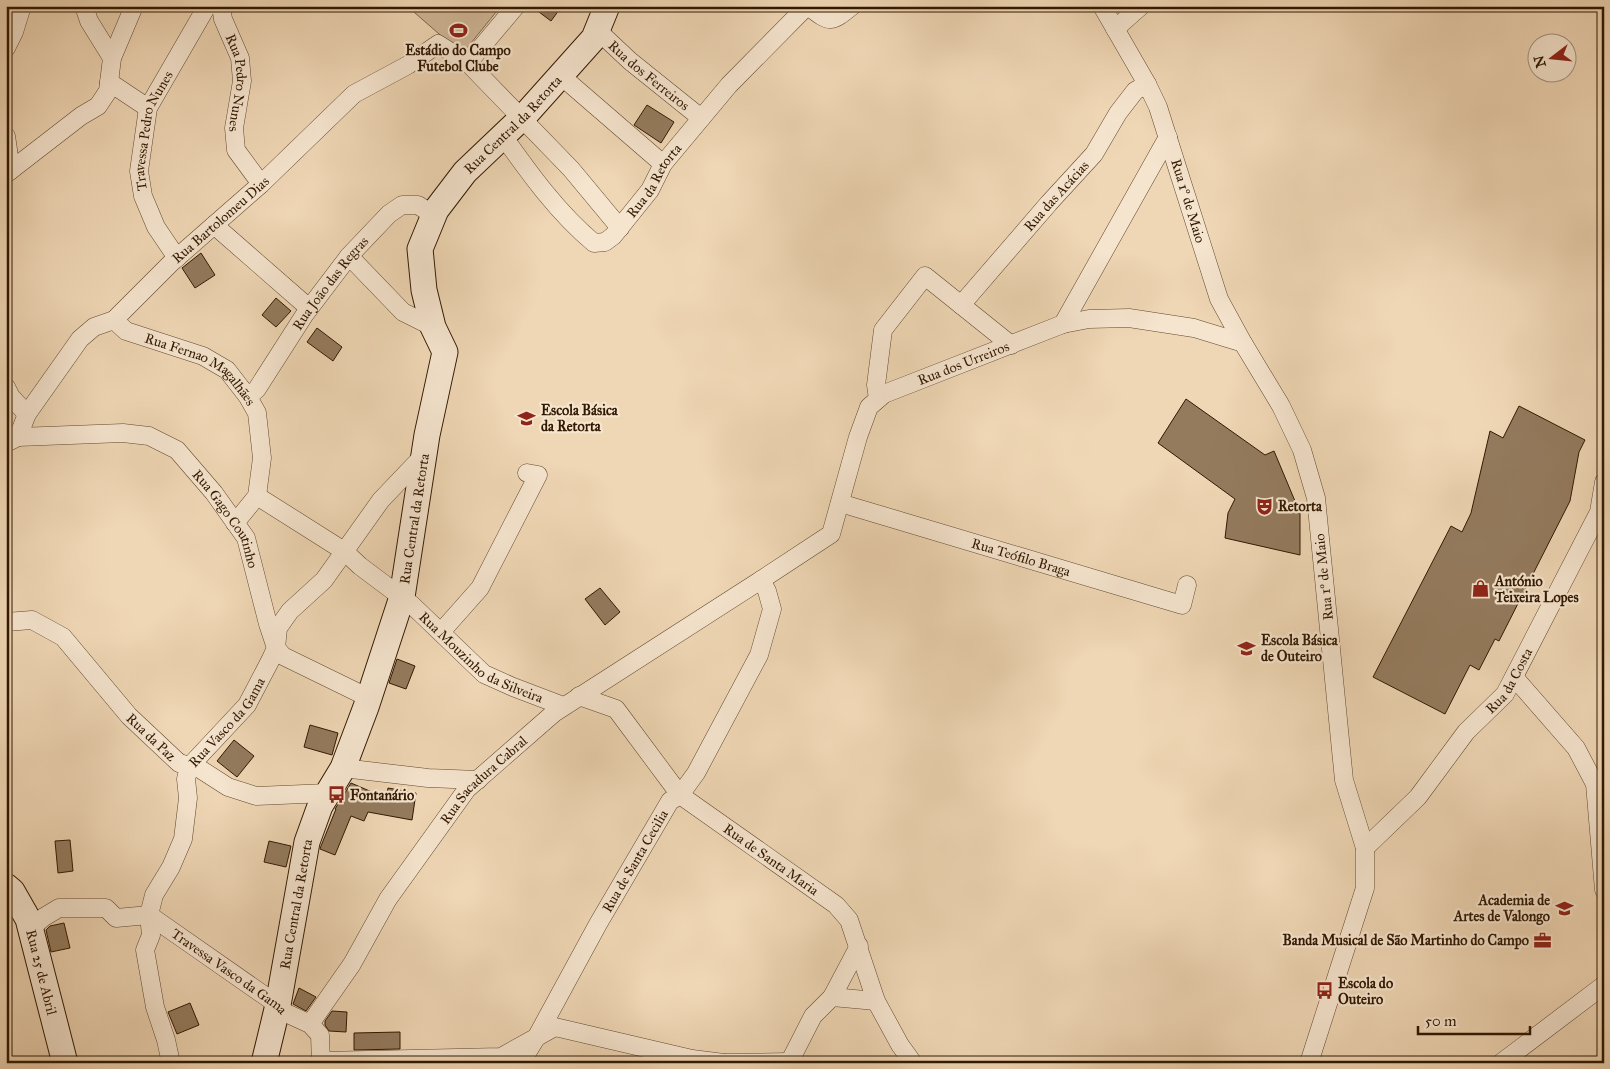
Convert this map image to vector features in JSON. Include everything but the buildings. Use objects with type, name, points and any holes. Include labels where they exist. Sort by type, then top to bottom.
[{"type":"street","points":[[6,48],[14,32],[22,6]]},
{"type":"street","points":[[84,6],[89,21],[112,58]]},
{"type":"street","points":[[9,172],[81,116],[98,106],[108,91],[112,58],[134,6]]},
{"type":"street","name":"Travessa Pedro Nunes","points":[[177,258],[156,228],[143,196],[139,171],[148,108],[207,6]]},
{"type":"street","name":"Rua Pedro Nunes","points":[[221,6],[223,18],[240,58],[242,73],[234,128],[236,150],[261,184]]},
{"type":"street","points":[[516,6],[468,63],[571,169],[620,228]]},
{"type":"street","name":"Rua Central da Retorta","points":[[264,1063],[278,1005],[307,842],[320,806],[343,768],[369,698],[402,597],[424,456],[445,352],[433,327],[424,290],[420,249],[436,210],[465,172],[521,118],[594,38],[601,20],[617,6]]},
{"type":"street","points":[[807,6],[826,19],[836,19],[852,6]]},
{"type":"street","name":"Rua da Retorta","points":[[503,136],[550,199],[583,234],[594,243],[604,242],[620,228],[650,190],[663,164],[729,85],[807,6]]},
{"type":"street","name":"Rua 1º de Maio","points":[[1102,6],[1147,84],[1158,107],[1218,299],[1285,415],[1302,450],[1316,498],[1344,780],[1365,848],[1365,888],[1309,1063]]},
{"type":"street","points":[[1116,29],[1141,6]]},
{"type":"street","name":"Rua dos Ferreiros","points":[[601,20],[630,61],[701,118]]},
{"type":"street","name":"Rua Bartolomeu Dias","points":[[12,440],[27,414],[80,339],[94,327],[114,320],[177,258],[261,184],[354,94],[408,64],[438,44],[468,63]]},
{"type":"street","points":[[560,75],[663,164]]},
{"type":"street","points":[[109,82],[148,108]]},
{"type":"street","name":"Rua das Acácias","points":[[961,305],[1094,154],[1118,112],[1135,91],[1147,84]]},
{"type":"street","points":[[6,136],[9,172]]},
{"type":"street","points":[[1063,324],[1168,136]]},
{"type":"street","name":"Rua João das Regras","points":[[248,397],[257,390],[309,308],[349,256],[389,214],[402,205],[418,205],[434,215]]},
{"type":"street","points":[[214,226],[309,308]]},
{"type":"street","points":[[349,256],[403,312],[433,327]]},
{"type":"street","points":[[878,399],[876,385],[883,330],[925,276],[1010,345]]},
{"type":"street","name":"Rua dos Urreiros","points":[[761,580],[831,534],[858,437],[869,408],[884,394],[1063,324],[1088,319],[1130,318],[1194,328],[1243,343]]},
{"type":"street","name":"Rua Fernao Magalhães","points":[[114,320],[126,331],[203,356],[227,370],[248,397],[257,413],[262,458],[257,496]]},
{"type":"street","points":[[6,387],[11,397],[27,414]]},
{"type":"street","name":"Rua Gago Coutinho","points":[[12,440],[123,434],[149,436],[177,450],[214,493],[246,538],[276,648]]},
{"type":"street","name":"Rua Vasco da Gama","points":[[171,1063],[155,1007],[145,950],[151,935],[149,915],[154,895],[171,868],[183,840],[188,798],[186,779],[189,767],[247,705],[276,648],[278,628],[290,611],[324,580],[381,500],[424,456]]},
{"type":"street","points":[[441,632],[480,588],[538,475],[527,473]]},
{"type":"street","name":"Rua da Costa","points":[[1365,848],[1418,797],[1466,732],[1505,694],[1599,512],[1604,482]]},
{"type":"street","points":[[236,523],[257,496]]},
{"type":"street","name":"Rua Mouzinho da Silveira","points":[[257,496],[344,551],[360,566],[412,604],[484,674],[563,706]]},
{"type":"street","name":"Rua Teófilo Braga","points":[[840,503],[1182,604],[1187,585]]},
{"type":"street","name":"Rua Sacadura Cabral","points":[[310,1024],[352,964],[388,899],[467,789],[563,706],[761,580]]},
{"type":"street","name":"Rua de Santa Cecilia","points":[[524,1063],[525,1056],[598,924],[670,801],[680,795],[696,774],[759,655],[772,609],[767,591],[761,580]]},
{"type":"street","name":"Rua da Paz","points":[[6,622],[32,620],[63,637],[129,716],[179,763],[200,769],[228,787],[256,796],[328,793]]},
{"type":"street","points":[[276,648],[283,656],[369,698]]},
{"type":"street","points":[[1514,677],[1576,748],[1595,784],[1604,890]]},
{"type":"street","name":"Rua de Santa Maria","points":[[579,696],[616,709],[680,795],[836,904],[849,920],[876,1001],[900,1045],[913,1063]]},
{"type":"street","points":[[343,768],[428,778],[478,780]]},
{"type":"street","name":"Rua 25 de Abril","points":[[6,886],[12,891],[28,919],[65,1063]]},
{"type":"street","points":[[30,929],[44,917],[59,908],[106,908],[116,918],[149,915]]},
{"type":"street","name":"Travessa Vasco da Gama","points":[[149,915],[278,1005],[286,1013],[310,1024]]},
{"type":"street","points":[[310,1024],[320,1036],[322,1062],[502,1057],[556,1027],[692,1059],[725,1063],[789,1062],[814,1016],[832,997],[859,946]]},
{"type":"street","points":[[1501,1063],[1604,985]]},
{"type":"street","points":[[832,997],[876,1001]]},
{"type":"shaded area","name":"Estádio do Campo Futebol Clube","points":[[407,6],[501,6],[462,54]]},
{"type":"place","name":"Estádio do Campo Futebol Clube","points":[[458,30]]},
{"type":"place","name":"Escola Básica da Retorta","points":[[527,418]]},
{"type":"place","name":"Retorta","points":[[1264,506]]},
{"type":"place","name":"António Teixeira Lopes","points":[[1481,589]]},
{"type":"place","name":"Escola Básica de Outeiro","points":[[1247,648]]},
{"type":"place","name":"Fontanário","points":[[336,795]]},
{"type":"place","name":"Academia de Artes de Valongo","points":[[1564,908]]},
{"type":"place","name":"Banda Musical de São Martinho do Campo","points":[[1543,940]]},
{"type":"place","name":"Escola do Outeiro","points":[[1324,991]]}]
